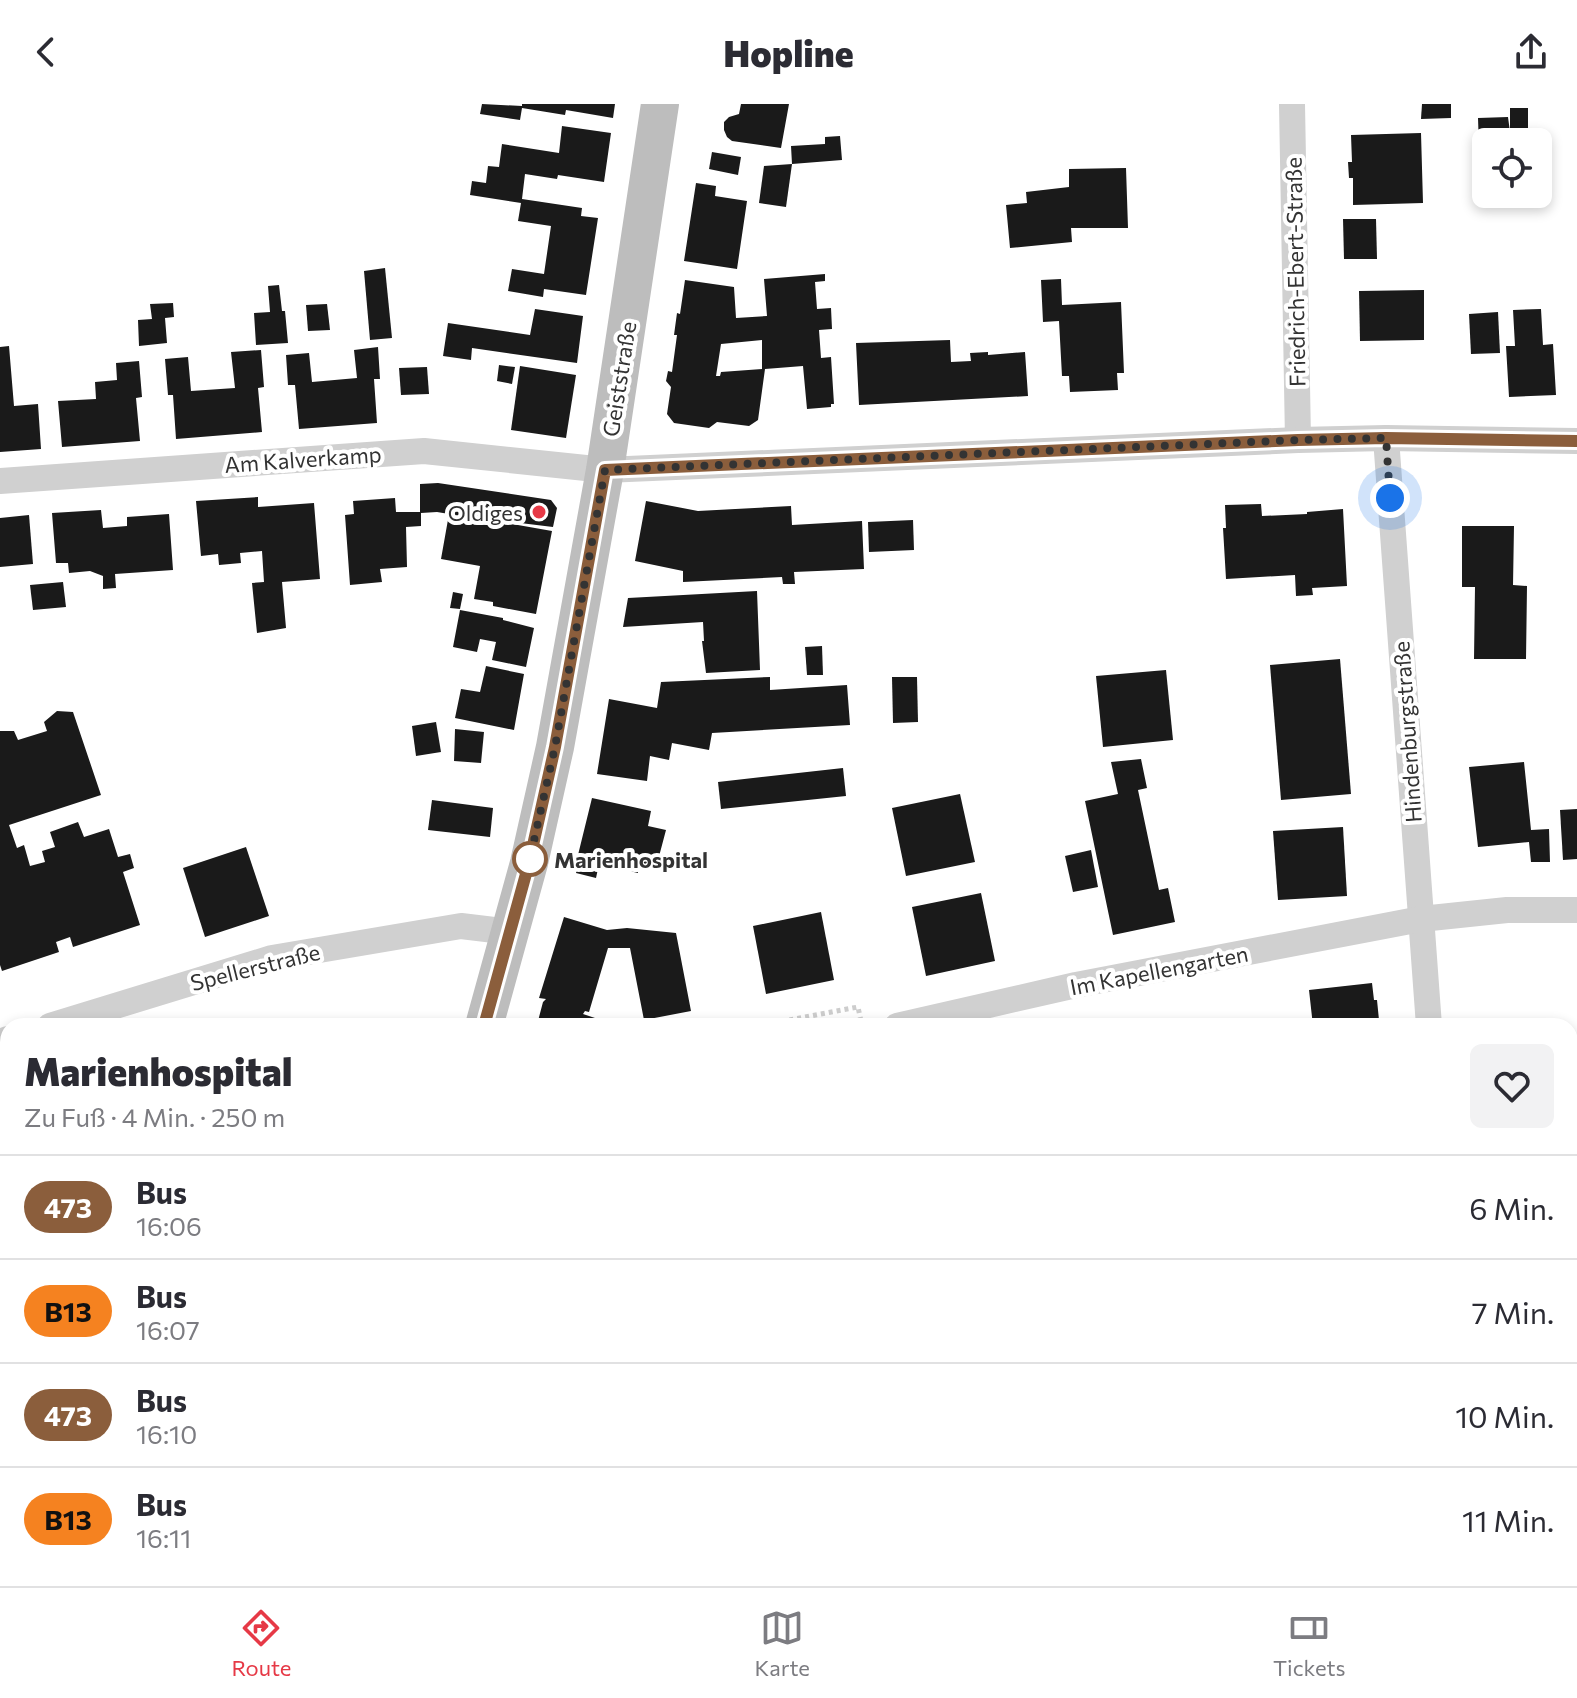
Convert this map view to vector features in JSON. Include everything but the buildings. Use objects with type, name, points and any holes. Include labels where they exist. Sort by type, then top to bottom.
[{"type":"main road","name":"Geiststraße","points":[[486,1018],[529,863],[555,747],[605,470],[660,104]]},
{"type":"street","name":"Friedrich-Ebert-Straße","points":[[1292,104],[1298,440]]},
{"type":"street","name":"Hindenburgstraße","points":[[1386,438],[1428,1018]]},
{"type":"street","name":"Am Kalverkamp","points":[[0,481],[424,451],[605,470],[1298,440],[1577,441]]},
{"type":"street","name":"Im Kapellengarten","points":[[932,1018],[1076,985],[1421,919],[1507,910],[1577,910]]},
{"type":"street","name":"Spellerstraße","points":[[76,1018],[272,958],[461,926],[511,932]]},
{"type":"path","points":[[800,1018],[858,1007],[860,1018]]},
{"type":"bus line","name":"473","points":[[486,1018],[529,863],[555,747],[605,470],[1298,440],[1577,441]]},
{"type":"place","name":"Oldiges","points":[[539,512]]},
{"type":"place","name":"Marienhospital","points":[[530,859]]},
{"type":"route","points":[[530,859],[529,863],[555,747],[605,470],[1386,438],[1390,498]]}]
